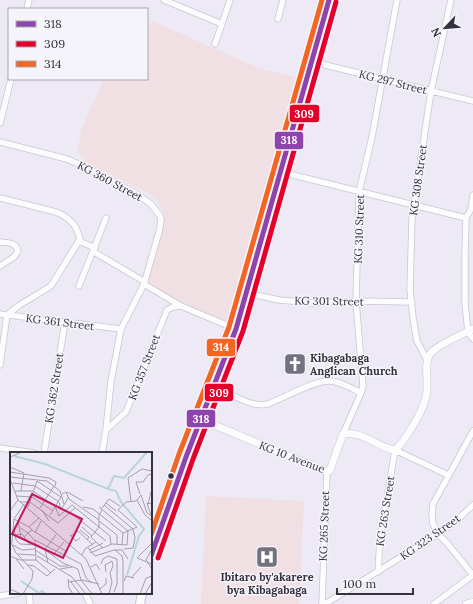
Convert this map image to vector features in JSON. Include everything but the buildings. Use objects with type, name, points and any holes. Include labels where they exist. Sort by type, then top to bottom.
[{"type":"main road","points":[[152,553],[200,418],[236,329],[313,62],[329,0]]},
{"type":"main road","points":[[140,604],[142,594]]},
{"type":"street","points":[[164,0],[173,2],[222,24]]},
{"type":"street","points":[[215,44],[230,0]]},
{"type":"street","points":[[278,18],[283,0]]},
{"type":"street","name":"KG 310 Street","points":[[343,434],[363,386],[356,301],[359,192],[383,80],[397,0]]},
{"type":"street","name":"KG 308 Street","points":[[427,360],[417,341],[415,329],[410,290],[411,249],[414,206],[431,91],[451,0]]},
{"type":"street","name":"KG 297 Street","points":[[313,62],[473,101]]},
{"type":"street","points":[[0,123],[11,80]]},
{"type":"street","name":"KG 360 Street","points":[[0,142],[67,159],[80,165],[137,194],[156,209],[160,216],[161,220],[144,283],[121,329],[111,381],[102,452]]},
{"type":"street","points":[[281,172],[466,218]]},
{"type":"street","points":[[473,195],[472,208],[466,218],[464,254],[465,303],[473,339]]},
{"type":"street","points":[[0,198],[56,212],[62,215],[71,221],[78,234],[79,241],[51,286],[18,306],[7,315],[0,365]]},
{"type":"street","points":[[79,286],[106,218]]},
{"type":"street","points":[[79,241],[181,306],[236,329]]},
{"type":"street","points":[[0,242],[14,244],[18,251],[14,257],[0,266]]},
{"type":"street","name":"KG 301 Street","points":[[247,293],[279,300],[313,303],[356,301],[412,302]]},
{"type":"street","name":"KG 357 Street","points":[[106,430],[126,412],[167,310],[173,307],[181,306]]},
{"type":"street","name":"KG 361 Street","points":[[0,314],[121,329]]},
{"type":"street","name":"KG 362 Street","points":[[44,452],[65,322]]},
{"type":"street","points":[[395,450],[423,406],[427,388],[427,360],[430,354],[435,349],[470,331]]},
{"type":"street","points":[[213,384],[254,405],[262,406],[313,384],[329,381],[339,383],[361,393]]},
{"type":"street","name":"KG 10 Avenue","points":[[200,418],[327,472],[330,470],[343,434]]},
{"type":"street","points":[[343,434],[349,433],[358,435],[395,450],[448,475]]},
{"type":"street","points":[[434,604],[473,575],[438,534],[433,524],[432,514],[433,504],[448,475],[473,434]]},
{"type":"street","points":[[0,448],[27,452]]},
{"type":"street","name":"KG 263 Street","points":[[378,572],[380,540],[395,450]]},
{"type":"street","name":"KG 265 Street","points":[[324,604],[322,592],[327,472]]},
{"type":"street","name":"KG 323 Street","points":[[324,604],[438,534],[455,522],[473,505]]},
{"type":"street","points":[[0,596],[13,594]]},
{"type":"street","points":[[28,594],[30,604]]},
{"type":"street","points":[[85,594],[90,604]]},
{"type":"street","points":[[466,604],[473,602]]},
{"type":"shaded area","points":[[153,21],[258,68],[307,80],[236,329],[144,284],[164,221],[164,213],[158,201],[150,194],[88,163],[77,152],[82,128],[104,80],[148,80],[148,27]]},
{"type":"shaded area","points":[[206,496],[304,501],[299,604],[201,604]]},
{"type":"transit line","name":"314","points":[[152,532],[179,454],[229,327],[322,0]]},
{"type":"transit line","name":"318","points":[[152,553],[186,457],[236,329],[329,0]]},
{"type":"transit line","name":"309","points":[[158,558],[193,459],[243,331],[336,2]]},
{"type":"place","name":"Kibagabaga Anglican Church","points":[[295,364]]},
{"type":"place","name":"Ibitaro by'akarere bya Kibagabaga","points":[[267,557]]}]
